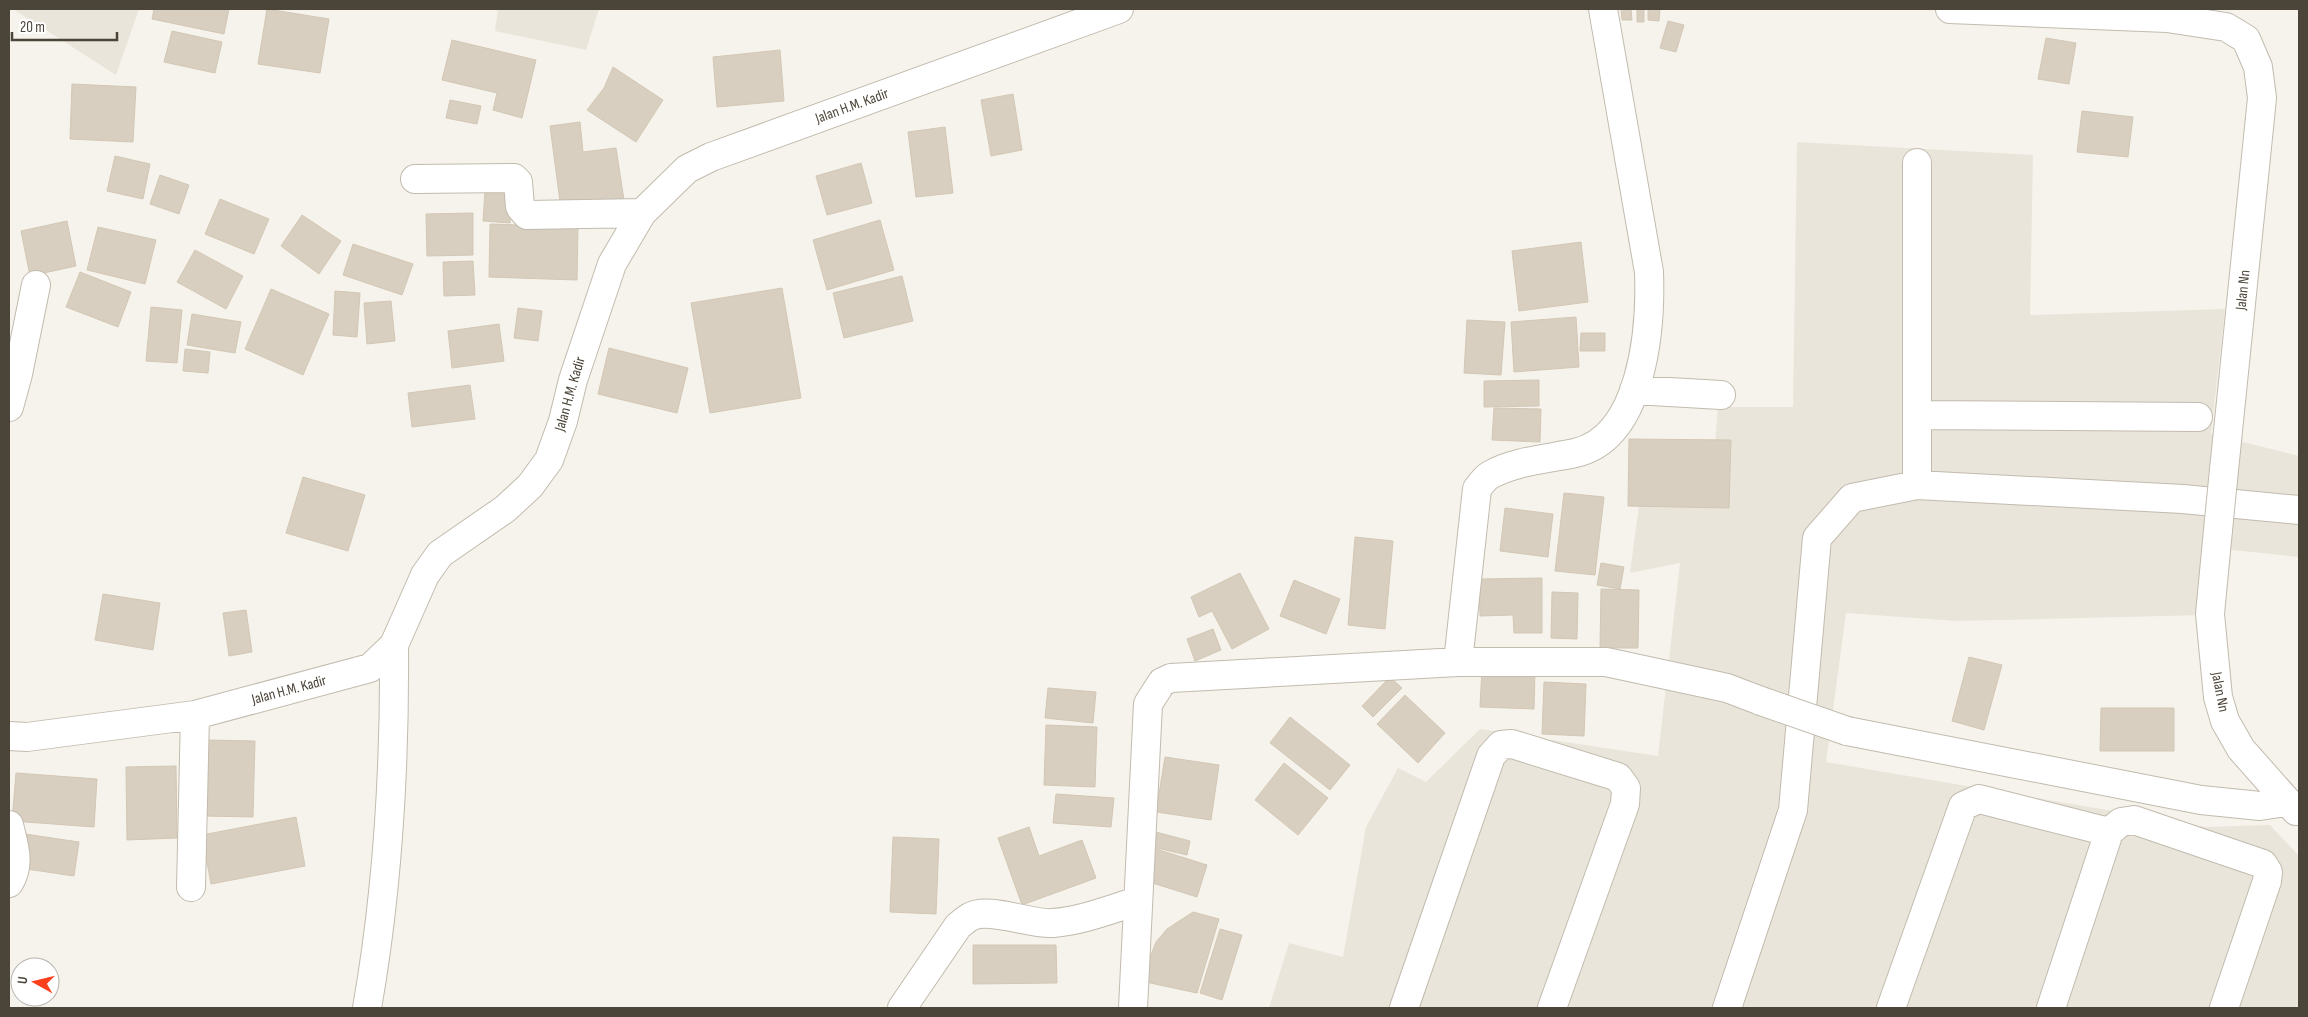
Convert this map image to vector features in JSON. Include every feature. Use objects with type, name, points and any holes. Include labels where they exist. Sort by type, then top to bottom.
[{"type":"street","name":"Jalan H.M. Kadir","points":[[9,736],[27,737],[195,715],[370,668],[394,645],[425,575],[440,554],[505,509],[530,486],[549,460],[564,420],[573,380],[612,264],[642,213],[687,169],[711,157],[1119,9]]},
{"type":"street","points":[[1458,662],[1477,489],[1488,475],[1538,458],[1576,452],[1598,444],[1630,402],[1642,370],[1650,295],[1649,272],[1603,9]]},
{"type":"street","name":"Jalan Nn","points":[[1950,9],[2085,12],[2167,18],[2226,26],[2246,39],[2258,67],[2262,98],[2210,614],[2218,697],[2225,721],[2241,750],[2293,808]]},
{"type":"street","points":[[1917,163],[1917,485]]},
{"type":"street","points":[[415,178],[514,178],[518,182],[520,207],[527,215],[642,213]]},
{"type":"street","points":[[9,407],[18,374],[36,285]]},
{"type":"street","points":[[1634,390],[1721,395]]},
{"type":"street","points":[[1918,415],[2198,417]]},
{"type":"street","points":[[1727,1008],[1793,810],[1817,538],[1852,498],[1917,485],[2183,499],[2299,510]]},
{"type":"street","points":[[367,1008],[391,798],[395,725],[394,645]]},
{"type":"street","points":[[1133,1008],[1148,704],[1162,682],[1171,678],[1458,662],[1606,662],[1718,686],[1847,730],[2201,800],[2293,808]]},
{"type":"street","points":[[191,887],[195,715]]},
{"type":"street","points":[[1404,1008],[1491,756],[1501,745],[1512,744],[1618,778],[1626,788],[1625,804],[1552,1008]]},
{"type":"street","points":[[1891,1008],[1963,806],[1979,799],[2109,832]]},
{"type":"street","points":[[2051,1008],[2109,832],[2121,822],[2134,820],[2263,864],[2268,872],[2267,881],[2224,1008]]},
{"type":"street","points":[[9,825],[16,853],[15,872],[9,884]]},
{"type":"street","points":[[902,1008],[958,926],[971,916],[983,913],[1035,923],[1052,923],[1069,921],[1138,901]]},
{"type":"shaded area","points":[[13,9],[139,9],[116,75]]},
{"type":"shaded area","points":[[498,9],[599,9],[586,50],[495,31]]},
{"type":"shaded area","points":[[1797,142],[2033,155],[2030,315],[2225,309],[2211,434],[2299,456],[2299,557],[2204,547],[2204,615],[1957,621],[1846,613],[1826,762],[2206,827],[2270,825],[2299,856],[2299,1008],[1269,1008],[1289,943],[1343,957],[1366,827],[1398,768],[1426,782],[1480,729],[1658,756],[1680,563],[1630,573],[1642,483],[1712,483],[1718,407],[1793,407]]},
{"type":"building","points":[[154,9],[229,9],[224,34],[152,19]]},
{"type":"building","points":[[267,9],[329,19],[320,73],[258,64]]},
{"type":"building","points":[[1621,9],[1631,9],[1632,20],[1622,20]]},
{"type":"building","points":[[1637,9],[1644,9],[1644,22],[1637,22]]},
{"type":"building","points":[[1648,9],[1660,9],[1659,21],[1648,20]]},
{"type":"building","points":[[1668,21],[1684,25],[1676,52],[1660,48]]},
{"type":"building","points":[[172,31],[222,42],[215,73],[164,62]]},
{"type":"building","points":[[2046,38],[2076,43],[2069,84],[2038,79]]},
{"type":"building","points":[[452,40],[536,60],[522,118],[493,110],[497,93],[442,80]]},
{"type":"building","points":[[780,50],[784,101],[717,107],[713,57]]},
{"type":"building","points":[[613,67],[663,100],[636,142],[587,110],[604,88]]},
{"type":"building","points":[[72,84],[136,87],[133,142],[70,139]]},
{"type":"building","points":[[1013,94],[1022,150],[991,156],[981,100]]},
{"type":"building","points":[[450,100],[481,106],[477,124],[446,118]]},
{"type":"building","points":[[2082,111],[2133,117],[2128,157],[2077,152]]},
{"type":"building","points":[[580,122],[583,152],[616,148],[624,200],[561,209],[550,126]]},
{"type":"building","points":[[945,127],[953,193],[916,197],[908,132]]},
{"type":"building","points":[[115,156],[150,164],[143,199],[107,191]]},
{"type":"building","points":[[861,163],[872,203],[827,215],[816,176]]},
{"type":"building","points":[[160,175],[189,185],[179,214],[150,204]]},
{"type":"building","points":[[485,191],[512,193],[510,223],[483,221]]},
{"type":"building","points":[[220,199],[269,219],[254,254],[205,234]]},
{"type":"building","points":[[473,213],[473,255],[427,256],[426,214]]},
{"type":"building","points":[[302,215],[341,241],[319,274],[281,246]]},
{"type":"building","points":[[880,220],[894,270],[827,290],[813,240]]},
{"type":"building","points":[[67,221],[76,266],[30,276],[21,231]]},
{"type":"building","points":[[490,224],[578,227],[577,280],[489,277]]},
{"type":"building","points":[[98,227],[156,240],[145,284],[87,270]]},
{"type":"building","points":[[1581,242],[1588,302],[1519,311],[1512,251]]},
{"type":"building","points":[[353,244],[413,264],[402,295],[343,275]]},
{"type":"building","points":[[195,250],[243,276],[226,309],[177,282]]},
{"type":"building","points":[[473,261],[475,295],[444,296],[443,262]]},
{"type":"building","points":[[80,272],[131,292],[118,327],[66,307]]},
{"type":"building","points":[[902,276],[913,321],[844,338],[833,293]]},
{"type":"building","points":[[782,288],[801,398],[710,413],[691,303]]},
{"type":"building","points":[[271,289],[329,314],[303,375],[245,349]]},
{"type":"building","points":[[335,291],[360,293],[357,337],[333,335]]},
{"type":"building","points":[[391,301],[395,341],[367,344],[364,303]]},
{"type":"building","points":[[151,307],[182,310],[177,363],[146,361]]},
{"type":"building","points":[[518,308],[542,311],[538,341],[514,338]]},
{"type":"building","points":[[192,314],[241,322],[235,353],[187,345]]},
{"type":"building","points":[[1576,317],[1579,367],[1514,372],[1511,322]]},
{"type":"building","points":[[1467,320],[1505,322],[1501,375],[1464,373]]},
{"type":"building","points":[[499,324],[504,361],[452,368],[448,331]]},
{"type":"building","points":[[1581,333],[1605,333],[1605,351],[1580,351]]},
{"type":"building","points":[[609,348],[688,368],[677,413],[598,394]]},
{"type":"building","points":[[185,349],[210,352],[208,373],[183,371]]},
{"type":"building","points":[[1539,380],[1539,406],[1484,407],[1484,381]]},
{"type":"building","points":[[470,385],[475,419],[412,427],[408,393]]},
{"type":"building","points":[[1494,408],[1541,409],[1540,442],[1492,440]]},
{"type":"building","points":[[1629,439],[1731,440],[1729,508],[1628,506]]},
{"type":"building","points":[[303,477],[365,495],[348,551],[286,533]]},
{"type":"building","points":[[1564,493],[1604,497],[1595,575],[1555,571]]},
{"type":"building","points":[[1505,508],[1553,514],[1548,557],[1500,551]]},
{"type":"building","points":[[1355,537],[1393,541],[1385,629],[1348,625]]},
{"type":"building","points":[[1601,563],[1624,567],[1620,589],[1597,585]]},
{"type":"building","points":[[1240,573],[1269,629],[1232,649],[1212,611],[1199,617],[1191,597]]},
{"type":"building","points":[[1542,578],[1542,633],[1514,633],[1513,615],[1480,616],[1479,579]]},
{"type":"building","points":[[1294,580],[1340,599],[1326,634],[1280,616]]},
{"type":"building","points":[[1601,589],[1639,590],[1638,648],[1600,648]]},
{"type":"building","points":[[1552,592],[1578,593],[1577,639],[1551,638]]},
{"type":"building","points":[[103,594],[160,603],[153,650],[95,640]]},
{"type":"building","points":[[246,610],[252,652],[229,656],[223,613]]},
{"type":"building","points":[[1213,629],[1221,650],[1195,661],[1187,639]]},
{"type":"building","points":[[1969,657],[2002,665],[1984,730],[1952,721]]},
{"type":"building","points":[[1482,669],[1535,671],[1534,709],[1480,707]]},
{"type":"building","points":[[1390,677],[1402,688],[1373,717],[1362,706]]},
{"type":"building","points":[[1544,682],[1586,684],[1584,736],[1542,734]]},
{"type":"building","points":[[1048,688],[1096,692],[1093,723],[1045,718]]},
{"type":"building","points":[[1405,695],[1445,733],[1418,763],[1377,724]]},
{"type":"building","points":[[2101,708],[2174,708],[2174,751],[2100,751]]},
{"type":"building","points":[[1290,717],[1350,765],[1330,790],[1270,743]]},
{"type":"building","points":[[1046,725],[1097,727],[1095,787],[1044,785]]},
{"type":"building","points":[[205,740],[255,741],[253,817],[203,816]]},
{"type":"building","points":[[1165,757],[1219,765],[1211,820],[1156,812]]},
{"type":"building","points":[[1284,763],[1328,798],[1298,835],[1255,800]]},
{"type":"building","points":[[176,766],[177,838],[127,840],[126,767]]},
{"type":"building","points":[[16,773],[97,779],[94,827],[12,821]]},
{"type":"building","points":[[1056,794],[1114,798],[1111,827],[1053,823]]},
{"type":"building","points":[[296,817],[305,866],[211,884],[202,835]]},
{"type":"building","points":[[1029,827],[1039,856],[1082,840],[1096,878],[1022,905],[998,838]]},
{"type":"building","points":[[1148,830],[1190,841],[1187,855],[1144,845]]},
{"type":"building","points":[[25,834],[79,842],[74,876],[20,868]]},
{"type":"building","points":[[893,837],[939,839],[936,914],[890,912]]},
{"type":"building","points":[[1156,849],[1207,865],[1197,897],[1146,881]]},
{"type":"building","points":[[1193,912],[1219,919],[1197,993],[1141,981],[1156,942],[1167,929]]},
{"type":"building","points":[[1220,929],[1242,935],[1222,1000],[1200,993]]},
{"type":"building","points":[[973,945],[1056,945],[1057,983],[973,984]]}]
